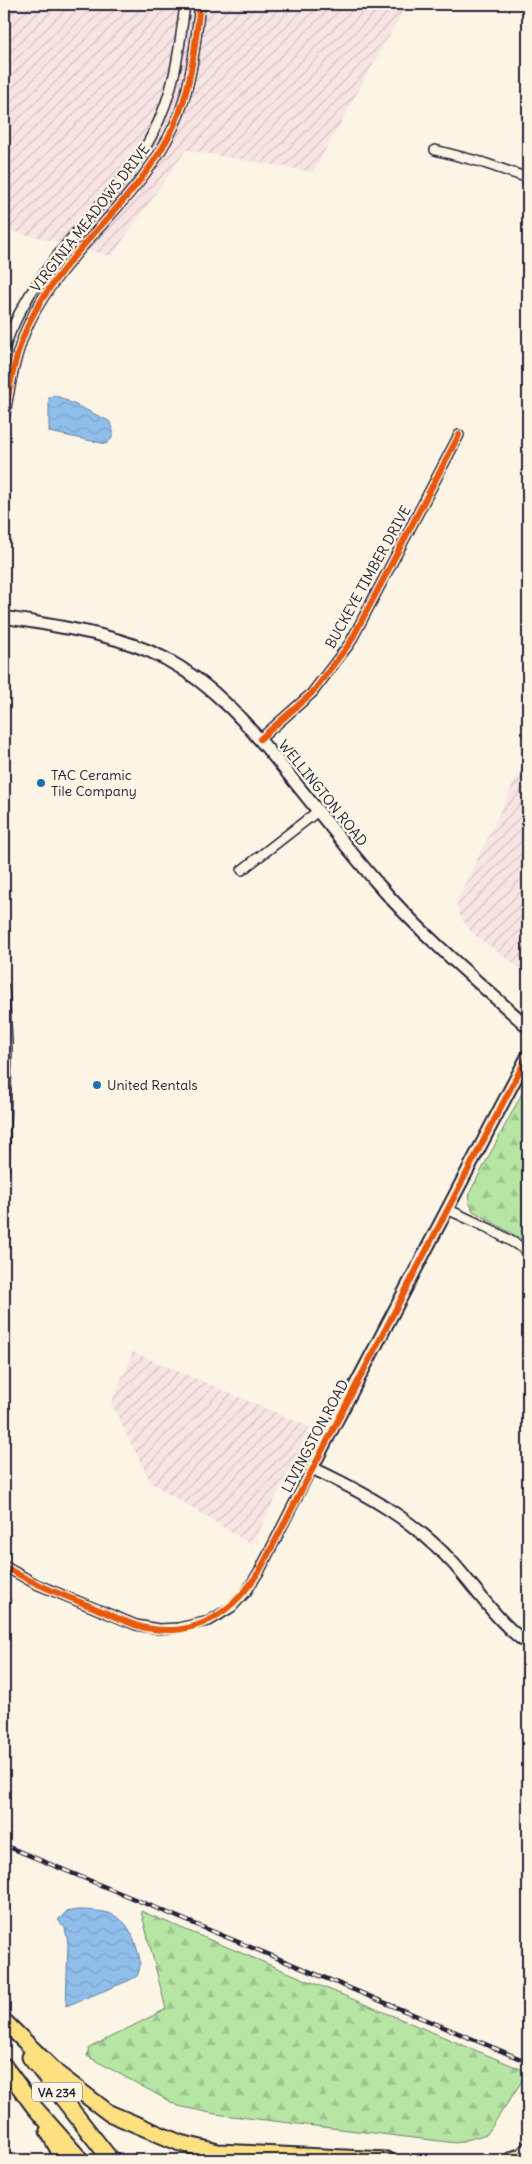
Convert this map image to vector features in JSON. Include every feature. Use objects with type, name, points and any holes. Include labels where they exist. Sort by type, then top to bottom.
[{"type":"highway","points":[[4,2022],[58,2074],[109,2113],[180,2143],[218,2152],[354,2160],[387,2160]]},
{"type":"highway","name":"VA 234","points":[[4,2022],[111,2160]]},
{"type":"highway","name":"VA 234","points":[[4,2066],[35,2108],[81,2160]]},
{"type":"highway","points":[[35,2108],[64,2160]]},
{"type":"street","name":"VIRGINIA MEADOWS DRIVE","points":[[4,349],[13,324],[33,286],[132,167],[152,135],[166,104],[177,70],[185,4]]},
{"type":"street","name":"VIRGINIA MEADOWS DRIVE","points":[[4,419],[16,357],[38,308],[64,270],[142,178],[174,126],[187,90],[194,60],[200,4]]},
{"type":"street","points":[[435,150],[482,162],[528,178]]},
{"type":"street","name":"BUCKEYE TIMBER DRIVE","points":[[260,739],[312,693],[350,643],[459,435]]},
{"type":"street","name":"WELLINGTON ROAD","points":[[4,617],[108,637],[148,651],[182,668],[208,686],[229,704],[260,739],[398,906],[446,953],[528,1027]]},
{"type":"street","points":[[242,870],[318,811]]},
{"type":"street","points":[[4,988],[8,1043],[4,1169]]},
{"type":"street","name":"LIVINGSTON ROAD","points":[[4,1566],[36,1584],[146,1628],[178,1628],[209,1621],[232,1606],[246,1592],[260,1570],[528,1054]]},
{"type":"street","points":[[447,1209],[490,1229],[528,1251]]},
{"type":"street","points":[[312,1468],[377,1501],[420,1531],[453,1563],[513,1633],[528,1644]]},
{"type":"shaded area","points":[[4,4],[407,4],[313,172],[186,150],[112,256],[4,229]]},
{"type":"shaded area","points":[[528,754],[528,974],[472,933],[461,918],[456,903]]},
{"type":"shaded area","points":[[133,1352],[310,1427],[252,1545],[151,1483],[111,1403]]},
{"type":"shaded area","points":[[4,1591],[13,1599],[4,1621]]},
{"type":"green space","points":[[528,1082],[528,1243],[473,1211],[469,1202],[470,1192]]},
{"type":"green space","points":[[141,1911],[528,2072],[487,2134],[456,2143],[215,2114],[178,2106],[87,2056],[89,2048],[166,2009]]},
{"type":"water","points":[[55,395],[109,421],[113,431],[111,439],[106,444],[49,432],[49,397]]},
{"type":"water","points":[[77,1910],[108,1913],[123,1921],[133,1937],[140,1965],[137,1976],[128,1981],[66,2006],[68,1943],[65,1928],[58,1920],[66,1912]]},
{"type":"railway","points":[[4,1845],[528,2062]]},
{"type":"cycle path","points":[[4,419],[20,345],[30,321],[45,295],[62,271],[142,178],[174,126],[189,81],[200,4]]},
{"type":"cycle path","points":[[260,739],[312,693],[350,643],[459,435]]},
{"type":"cycle path","points":[[4,1566],[46,1588],[146,1628],[165,1630],[182,1629],[198,1625],[213,1618],[239,1598],[260,1570],[528,1055]]},
{"type":"place","name":"TAC Ceramic Tile Company","points":[[41,783]]},
{"type":"place","name":"United Rentals","points":[[97,1085]]}]
